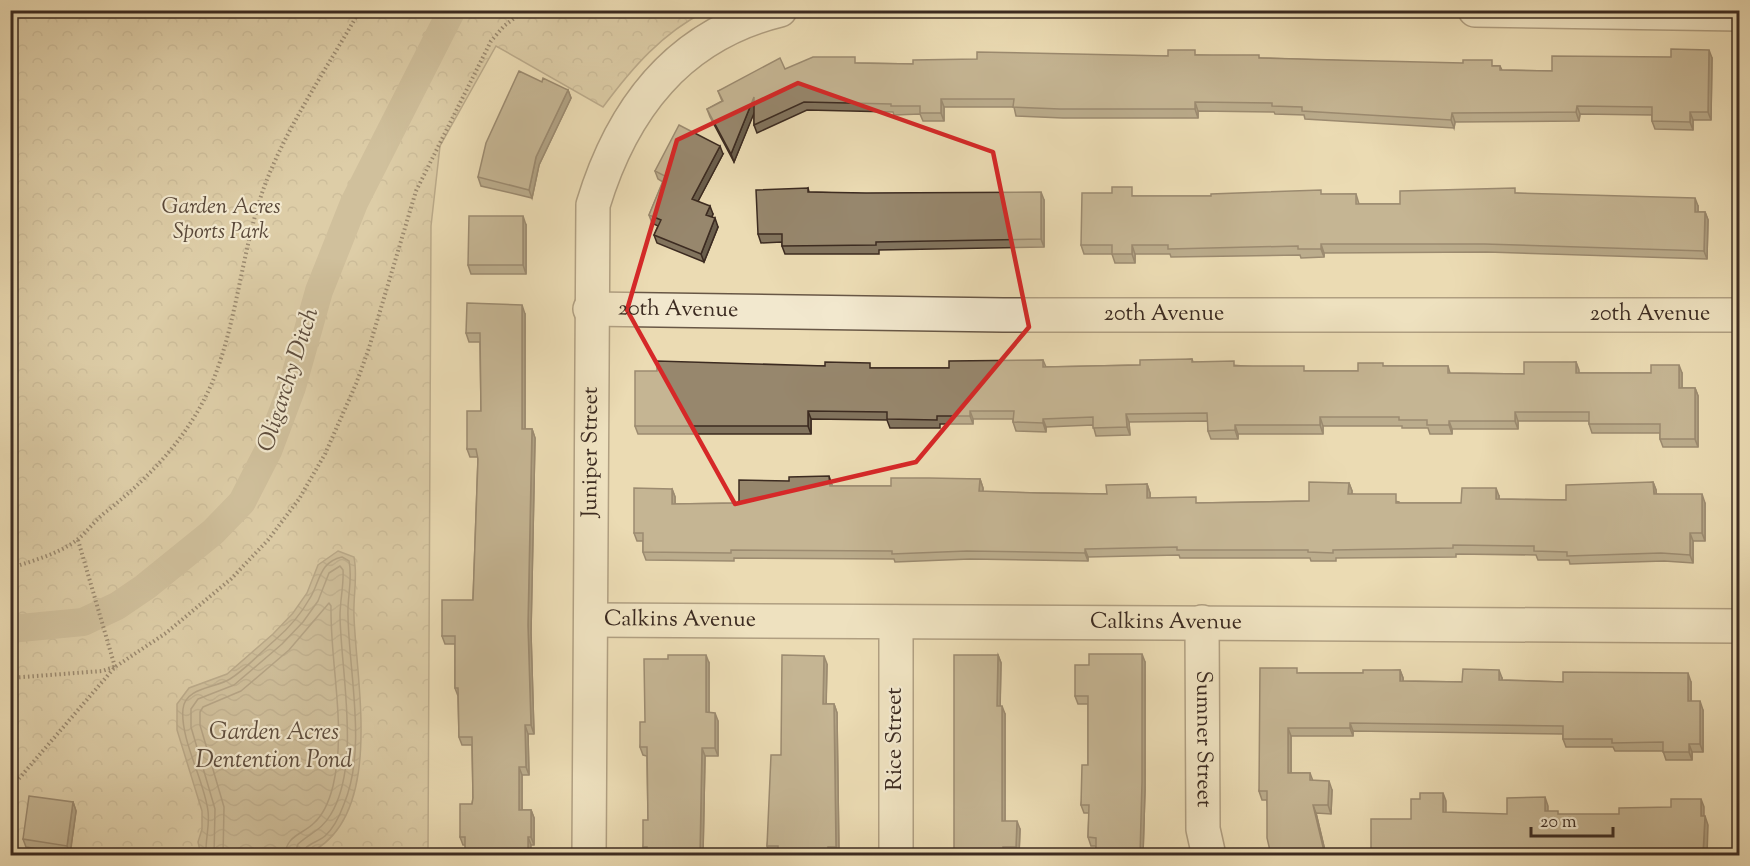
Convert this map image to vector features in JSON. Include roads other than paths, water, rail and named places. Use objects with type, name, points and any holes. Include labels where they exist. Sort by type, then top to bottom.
[{"type":"street","name":"Juniper Street","points":[[590,855],[592,620],[590,309],[593,205],[604,167],[634,110],[667,70],[703,42],[757,16],[780,10]]},
{"type":"street","points":[[1474,10],[1740,14]]},
{"type":"street","name":"20th Avenue","points":[[590,309],[1003,315],[1740,315]]},
{"type":"street","name":"Calkins Avenue","points":[[592,620],[1740,626]]},
{"type":"street","name":"Rice Street","points":[[896,622],[896,855]]},
{"type":"street","name":"Sumner Street","points":[[1202,622],[1203,829],[1209,855]]},
{"type":"water","name":"Garden Acres Dentention Pond","points":[[338,551],[354,557],[355,564],[354,616],[361,712],[361,748],[357,783],[347,813],[330,838],[305,855],[271,857],[201,855],[198,842],[202,829],[202,811],[177,730],[177,704],[189,688],[227,674],[273,634],[293,613],[307,593],[318,565]]},
{"type":"waterway","name":"Oligarchy Ditch","points":[[10,629],[83,622],[117,606],[145,587],[213,532],[242,502],[268,451],[292,387],[319,291],[354,203],[452,10]]},
{"type":"park label","name":"Garden Acres Sports Park","points":[[221,220]]}]
